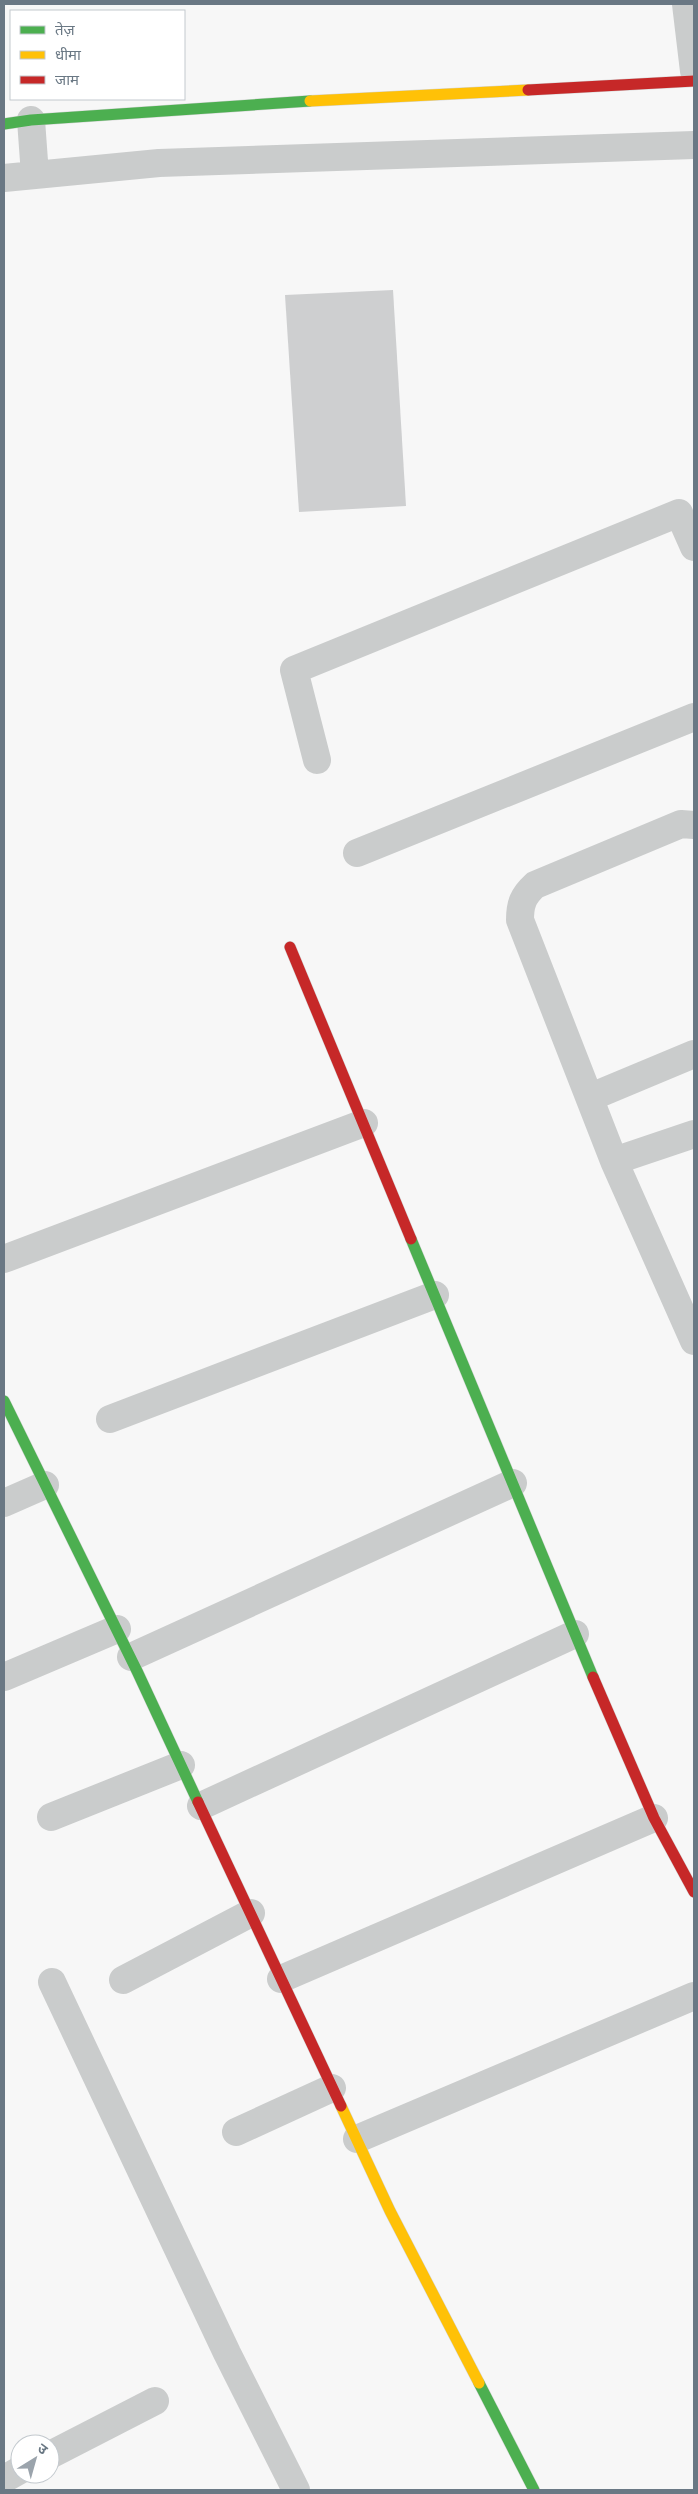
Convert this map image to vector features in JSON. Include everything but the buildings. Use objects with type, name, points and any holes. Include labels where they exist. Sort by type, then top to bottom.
[{"type":"street","points":[[686,4],[694,71]]},
{"type":"street","points":[[4,124],[31,120],[325,100],[694,82]]},
{"type":"street","points":[[31,120],[35,175]]},
{"type":"street","points":[[4,178],[159,163],[694,145]]},
{"type":"street","points":[[317,760],[294,670],[679,513],[694,547]]},
{"type":"street","points":[[357,852],[694,717]]},
{"type":"street","points":[[694,825],[681,824],[535,885],[524,896],[520,906],[520,920],[591,1097],[614,1161],[694,1341]]},
{"type":"street","points":[[290,947],[575,1634],[654,1818],[693,1884]]},
{"type":"street","points":[[591,1097],[694,1054]]},
{"type":"street","points":[[4,1259],[364,1122]]},
{"type":"street","points":[[614,1161],[694,1134]]},
{"type":"street","points":[[110,1418],[435,1295]]},
{"type":"street","points":[[4,1400],[182,1765],[390,2211],[534,2490]]},
{"type":"street","points":[[131,1658],[513,1483]]},
{"type":"street","points":[[4,1503],[45,1485]]},
{"type":"street","points":[[4,1678],[117,1629]]},
{"type":"street","points":[[201,1806],[575,1634]]},
{"type":"street","points":[[51,1817],[182,1765]]},
{"type":"street","points":[[281,1979],[654,1818]]},
{"type":"street","points":[[123,1980],[251,1913]]},
{"type":"street","points":[[52,1982],[227,2353],[296,2490]]},
{"type":"street","points":[[357,2139],[694,1996]]},
{"type":"street","points":[[236,2132],[332,2088]]},
{"type":"street","points":[[60,2450],[155,2401]]},
{"type":"traffic: fast","points":[[4,124],[31,120],[310,101]]},
{"type":"traffic: fast","points":[[411,1239],[593,1677]]},
{"type":"traffic: fast","points":[[4,1401],[137,1671],[198,1802]]},
{"type":"traffic: fast","points":[[479,2383],[534,2490]]},
{"type":"traffic: slow","points":[[310,101],[528,90]]},
{"type":"traffic: slow","points":[[341,2106],[390,2211],[479,2383]]},
{"type":"traffic: jam","points":[[528,90],[694,81]]},
{"type":"traffic: jam","points":[[290,947],[411,1239]]},
{"type":"traffic: jam","points":[[593,1677],[654,1818],[694,1892]]},
{"type":"traffic: jam","points":[[198,1802],[341,2106]]}]
